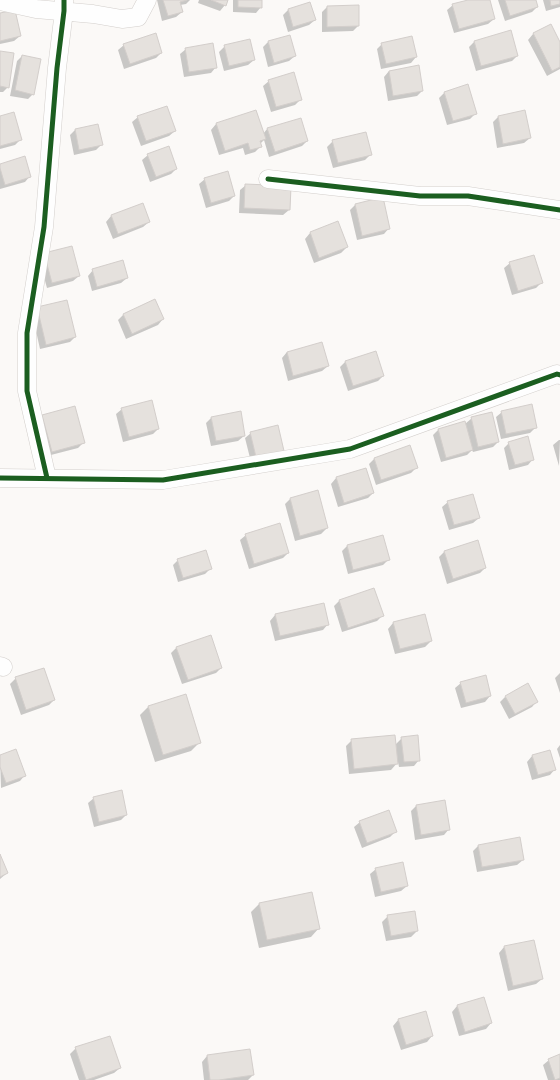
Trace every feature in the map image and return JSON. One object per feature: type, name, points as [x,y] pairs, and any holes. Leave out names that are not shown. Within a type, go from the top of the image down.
[{"type":"street","points":[[0,1],[36,9],[64,6],[93,14],[122,19],[138,17],[147,0]]},
{"type":"street","points":[[47,478],[27,391],[27,333],[44,227],[57,68],[64,6]]},
{"type":"street","points":[[268,180],[420,196],[468,196],[560,210]]},
{"type":"street","points":[[0,478],[163,480],[350,450],[558,374],[560,375]]},
{"type":"building","points":[[163,0],[187,0],[180,2],[183,12],[168,16]]},
{"type":"building","points":[[211,0],[228,0],[226,6]]},
{"type":"building","points":[[238,0],[262,0],[262,8],[238,7]]},
{"type":"building","points":[[468,0],[490,0],[495,19],[459,29],[452,4]]},
{"type":"building","points":[[505,0],[536,0],[538,7],[510,16]]},
{"type":"building","points":[[550,0],[560,0],[560,4],[551,6]]},
{"type":"building","points":[[310,2],[316,20],[293,27],[288,9]]},
{"type":"building","points":[[359,5],[359,26],[327,27],[327,6]]},
{"type":"building","points":[[15,10],[21,36],[0,41],[0,13]]},
{"type":"building","points":[[551,24],[560,42],[560,67],[552,71],[533,33]]},
{"type":"building","points":[[511,30],[518,56],[481,66],[474,41]]},
{"type":"building","points":[[156,33],[162,53],[130,64],[123,44]]},
{"type":"building","points":[[290,35],[296,56],[274,63],[268,41]]},
{"type":"building","points":[[412,36],[417,57],[386,64],[381,43]]},
{"type":"building","points":[[250,39],[255,60],[229,66],[224,45]]},
{"type":"building","points":[[213,43],[217,68],[189,72],[185,48]]},
{"type":"building","points":[[0,51],[14,53],[9,88],[0,86]]},
{"type":"building","points":[[22,55],[41,59],[34,95],[15,90]]},
{"type":"building","points":[[419,65],[423,91],[393,96],[389,71]]},
{"type":"building","points":[[294,72],[302,100],[276,107],[268,80]]},
{"type":"building","points":[[468,84],[477,114],[453,121],[444,92]]},
{"type":"building","points":[[167,106],[176,131],[146,141],[137,116]]},
{"type":"building","points":[[256,110],[266,139],[260,141],[262,147],[250,150],[248,143],[225,151],[216,123]]},
{"type":"building","points":[[525,110],[531,138],[503,144],[498,116]]},
{"type":"building","points":[[14,112],[22,140],[0,146],[0,116]]},
{"type":"building","points":[[301,118],[308,141],[275,152],[267,128]]},
{"type":"building","points":[[98,124],[103,145],[79,150],[75,129]]},
{"type":"building","points":[[366,132],[372,155],[338,163],[332,140]]},
{"type":"building","points":[[169,146],[177,169],[156,177],[147,154]]},
{"type":"building","points":[[25,156],[31,177],[5,185],[0,164]]},
{"type":"building","points":[[228,171],[235,196],[211,203],[204,178]]},
{"type":"building","points":[[245,184],[291,186],[290,210],[244,208]]},
{"type":"building","points":[[383,197],[390,229],[362,236],[355,204]]},
{"type":"building","points":[[143,203],[150,222],[118,234],[111,215]]},
{"type":"building","points":[[338,221],[348,247],[319,258],[310,232]]},
{"type":"building","points":[[72,246],[80,276],[52,283],[44,253]]},
{"type":"building","points":[[534,255],[543,283],[518,291],[509,262]]},
{"type":"building","points":[[123,260],[128,278],[97,287],[92,269]]},
{"type":"building","points":[[155,299],[164,319],[132,334],[123,314]]},
{"type":"building","points":[[67,300],[76,337],[46,345],[37,307]]},
{"type":"building","points":[[322,342],[329,366],[293,376],[287,352]]},
{"type":"building","points":[[376,351],[384,376],[353,386],[345,361]]},
{"type":"building","points":[[152,400],[159,429],[129,437],[121,408]]},
{"type":"building","points":[[532,404],[537,428],[506,434],[501,411]]},
{"type":"building","points":[[75,406],[85,443],[52,452],[42,415]]},
{"type":"building","points":[[241,411],[245,436],[216,441],[211,417]]},
{"type":"building","points":[[492,412],[499,442],[478,447],[471,417]]},
{"type":"building","points":[[465,421],[473,450],[446,458],[438,429]]},
{"type":"building","points":[[278,425],[284,451],[256,457],[250,432]]},
{"type":"building","points":[[528,436],[534,460],[515,465],[508,442]]},
{"type":"building","points":[[410,445],[418,468],[381,480],[374,458]]},
{"type":"building","points":[[366,468],[374,493],[344,503],[336,477]]},
{"type":"building","points":[[318,490],[328,528],[300,536],[290,498]]},
{"type":"building","points":[[473,494],[480,518],[454,525],[447,501]]},
{"type":"building","points":[[280,523],[289,553],[254,564],[245,534]]},
{"type":"building","points":[[383,535],[390,560],[353,570],[347,545]]},
{"type":"building","points":[[478,540],[486,568],[453,579],[444,551]]},
{"type":"building","points":[[206,550],[212,569],[183,578],[177,559]]},
{"type":"building","points":[[374,588],[384,616],[348,628],[339,600]]},
{"type":"building","points":[[324,603],[329,625],[280,636],[275,614]]},
{"type":"building","points":[[425,614],[432,641],[400,649],[393,622]]},
{"type":"building","points":[[211,635],[222,668],[188,680],[176,647]]},
{"type":"building","points":[[44,668],[55,700],[26,710],[15,677]]},
{"type":"building","points":[[486,675],[491,696],[466,703],[460,682]]},
{"type":"building","points":[[528,683],[538,702],[515,714],[505,696]]},
{"type":"building","points":[[186,694],[201,743],[163,755],[148,706]]},
{"type":"building","points":[[395,735],[398,764],[354,769],[351,739]]},
{"type":"building","points":[[418,735],[420,761],[404,762],[401,737]]},
{"type":"building","points":[[16,749],[26,776],[6,783],[0,767],[0,755]]},
{"type":"building","points":[[550,750],[556,770],[538,775],[532,755]]},
{"type":"building","points":[[122,790],[127,815],[99,822],[93,797]]},
{"type":"building","points":[[445,800],[450,830],[421,835],[416,805]]},
{"type":"building","points":[[389,810],[397,832],[367,843],[359,821]]},
{"type":"building","points":[[520,837],[524,860],[482,867],[478,845]]},
{"type":"building","points":[[0,854],[8,873],[0,877]]},
{"type":"building","points":[[403,862],[408,886],[381,892],[375,868]]},
{"type":"building","points":[[312,892],[320,929],[267,940],[259,903]]},
{"type":"building","points":[[415,911],[418,931],[391,936],[387,915]]},
{"type":"building","points":[[534,940],[543,979],[513,986],[504,946]]},
{"type":"building","points":[[484,997],[492,1023],[465,1032],[457,1005]]},
{"type":"building","points":[[426,1011],[433,1036],[406,1045],[398,1019]]},
{"type":"building","points":[[110,1036],[121,1068],[86,1080],[75,1047]]},
{"type":"building","points":[[250,1049],[254,1075],[210,1080],[207,1055]]},
{"type":"building","points":[[560,1054],[560,1078],[555,1080],[548,1059]]},
{"type":"cycle path","points":[[47,478],[27,391],[27,333],[44,227],[64,0]]},
{"type":"cycle path","points":[[268,179],[420,196],[468,196],[560,210]]},
{"type":"cycle path","points":[[0,478],[163,480],[350,449],[557,374],[560,375]]}]
